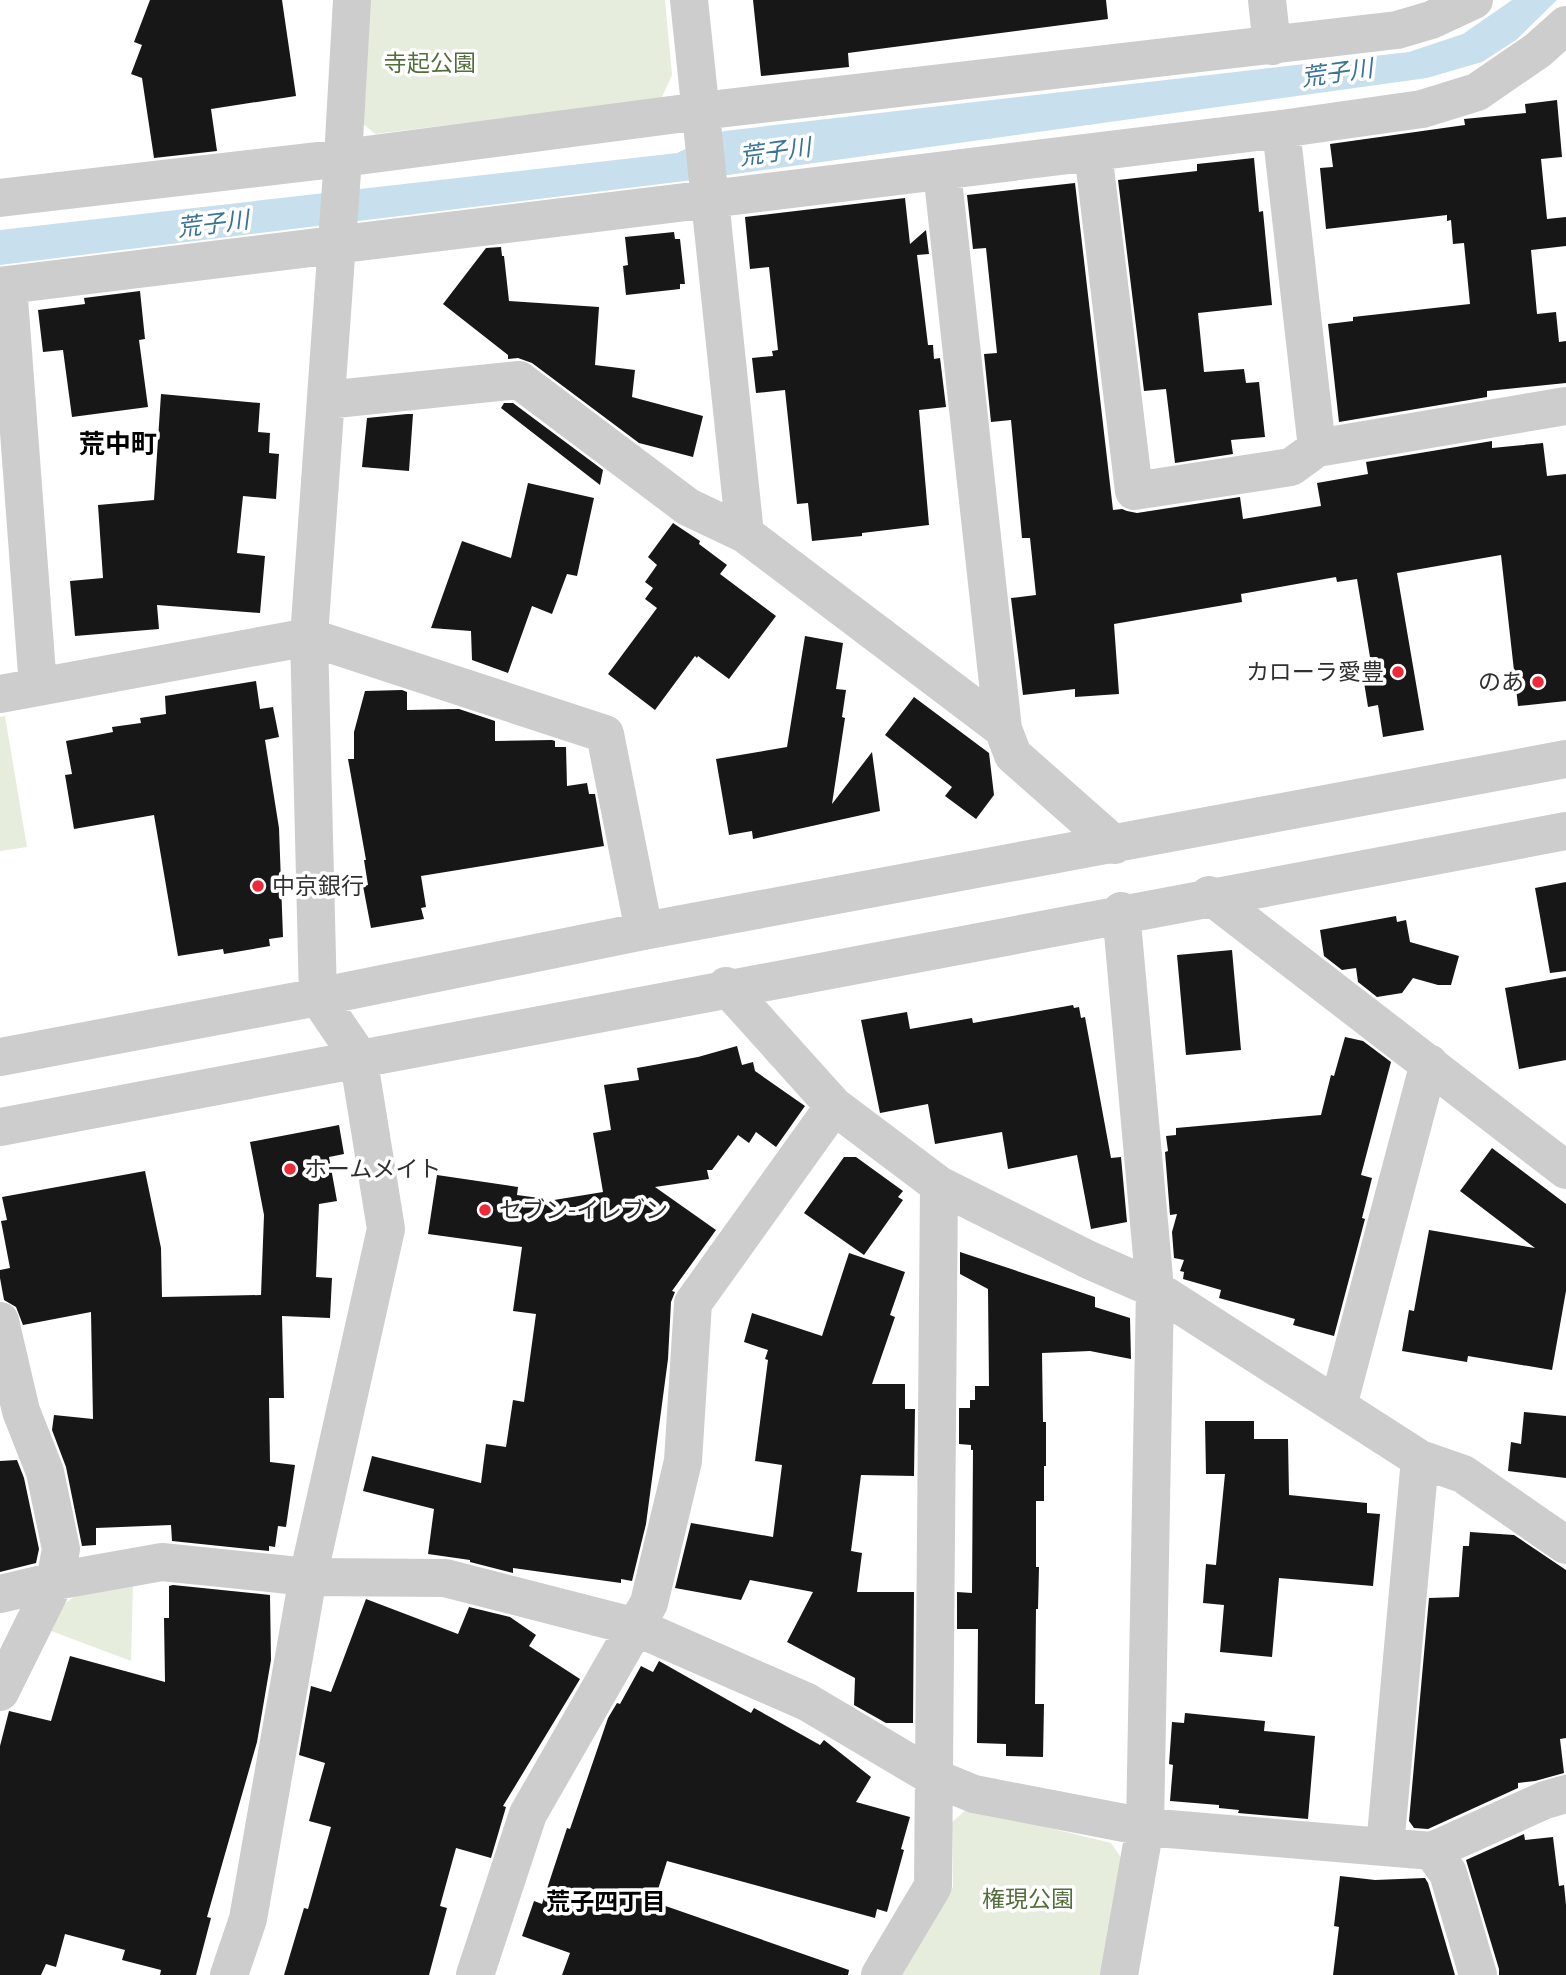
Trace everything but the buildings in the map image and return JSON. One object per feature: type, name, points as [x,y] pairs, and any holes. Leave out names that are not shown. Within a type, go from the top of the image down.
[{"type":"street","points":[[229,1975],[248,1919],[308,1577],[386,1229],[358,1056],[318,997],[309,636],[352,0]]},
{"type":"street","points":[[690,0],[745,534]]},
{"type":"street","points":[[1267,0],[1272,46]]},
{"type":"street","points":[[0,184],[0,198],[342,169],[1397,30],[1431,20],[1474,0]]},
{"type":"street","points":[[38,687],[4,286],[338,238],[710,192],[942,170],[1422,109],[1477,92],[1538,50],[1566,25]]},
{"type":"street","points":[[1281,129],[1317,448]]},
{"type":"street","points":[[1093,152],[1134,491],[1290,467],[1317,448],[1566,406]]},
{"type":"street","points":[[942,170],[1003,729],[1013,755],[1115,845]]},
{"type":"street","points":[[326,400],[519,380],[688,507],[745,534],[1003,729]]},
{"type":"street","points":[[0,694],[309,636],[605,734],[644,931]]},
{"type":"street","points":[[0,1057],[318,997],[644,931],[1566,760]]},
{"type":"street","points":[[0,1128],[358,1056],[1121,911],[1566,831]]},
{"type":"street","points":[[1209,895],[1566,1170]]},
{"type":"street","points":[[1119,1975],[1145,1827],[1155,1289],[1121,911]]},
{"type":"street","points":[[726,986],[834,1106],[939,1185],[1089,1260],[1155,1289],[1420,1458],[1463,1474],[1566,1545]]},
{"type":"street","points":[[1338,1406],[1429,1063]]},
{"type":"street","points":[[475,1975],[528,1814],[649,1603],[683,1461],[693,1303],[834,1106]]},
{"type":"street","points":[[880,1975],[933,1886],[939,1185]]},
{"type":"street","points":[[0,1321],[21,1411],[46,1472],[61,1549],[55,1581],[0,1692]]},
{"type":"street","points":[[1385,1847],[1420,1458]]},
{"type":"street","points":[[0,1594],[162,1562],[308,1577],[445,1578],[636,1628],[807,1702],[935,1778],[974,1794],[1145,1827],[1432,1851],[1545,1800],[1566,1794]]},
{"type":"street","points":[[1432,1851],[1448,1873],[1478,1975]]},
{"type":"green space","name":"寺起公園","points":[[370,0],[665,0],[672,75],[661,99],[375,134],[361,122]]},
{"type":"green space","points":[[5,716],[27,847],[0,851],[0,717]]},
{"type":"green space","points":[[133,1583],[131,1661],[46,1629],[54,1611],[85,1589]]},
{"type":"green space","name":"権現公園","points":[[968,1808],[1111,1843],[1122,1859],[1103,1975],[900,1975],[953,1887],[952,1822]]},
{"type":"water","name":"荒子川","points":[[1512,0],[1557,0],[1516,40],[1482,62],[1427,78],[685,181],[0,265],[0,230],[677,153],[724,131],[1409,52],[1463,34]]},
{"type":"place","name":"カローラ愛豊","points":[[1398,672]]},
{"type":"place","name":"のあ","points":[[1538,682]]},
{"type":"place","name":"中京銀行","points":[[258,886]]},
{"type":"place","name":"ホームメイト","points":[[290,1169]]},
{"type":"place","name":"セブン-イレブン","points":[[485,1210]]},
{"type":"district","name":"荒中町","points":[[118,444]]},
{"type":"district","name":"荒子四丁目","points":[[606,1902]]}]
